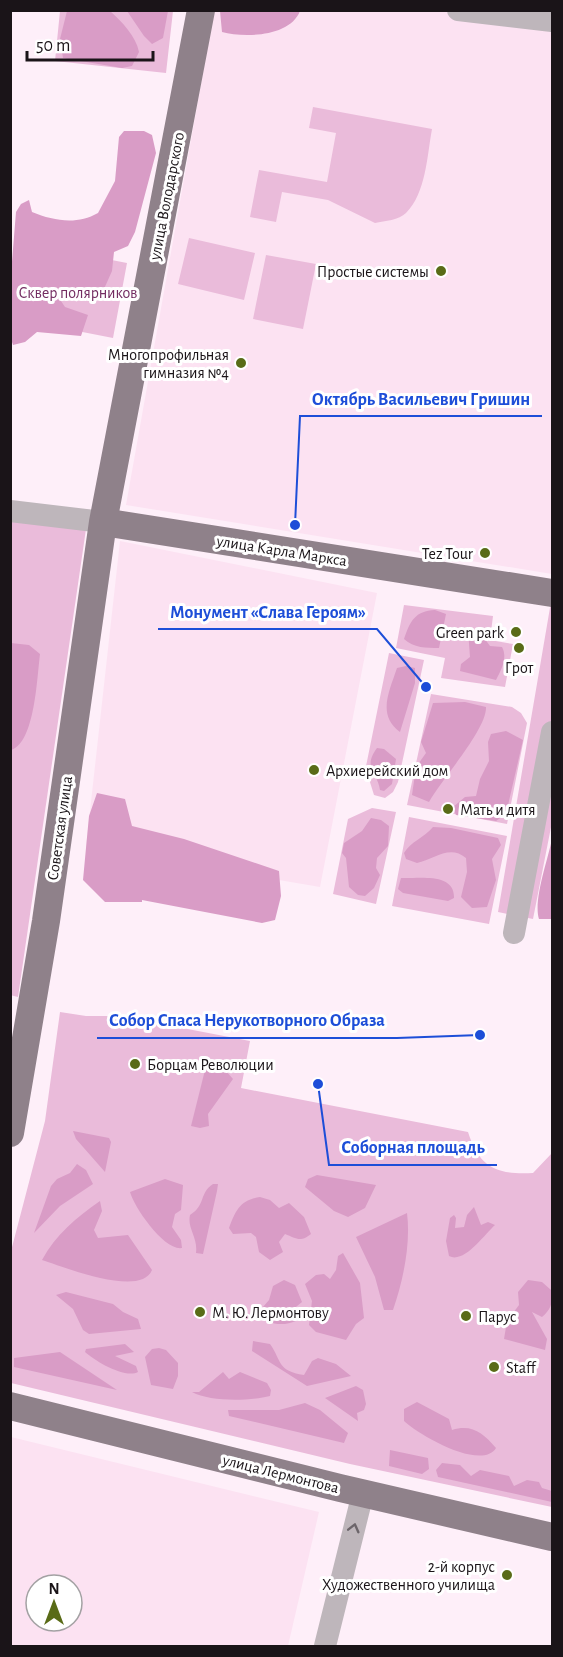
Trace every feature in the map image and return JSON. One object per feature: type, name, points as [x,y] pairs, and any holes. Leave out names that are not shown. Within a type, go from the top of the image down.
[{"type":"main road","name":"улица Володарского","points":[[103,522],[201,10]]},
{"type":"main road","name":"улица Карла Маркса","points":[[103,522],[552,593]]},
{"type":"main road","name":"Советская улица","points":[[10,1133],[46,921],[103,522]]},
{"type":"main road","name":"улица Лермонтова","points":[[10,1406],[552,1537]]},
{"type":"street","points":[[459,10],[551,18]]},
{"type":"street","name":"улица Карла Маркса","points":[[10,511],[103,522]]},
{"type":"street","points":[[514,933],[552,732]]},
{"type":"street","points":[[325,1647],[363,1493]]},
{"type":"shaded area","points":[[214,11],[552,11],[552,574],[126,505]]},
{"type":"shaded area","points":[[120,541],[377,593],[320,887],[86,847]]},
{"type":"shaded area","points":[[11,1437],[319,1512],[288,1646],[11,1646]]},
{"type":"green space","points":[[300,10],[295,20],[287,26],[266,34],[254,35],[222,32],[220,11]]},
{"type":"green space","points":[[60,11],[173,11],[166,73],[55,61]]},
{"type":"green space","points":[[67,11],[110,11],[135,40],[139,52],[132,66],[122,68],[63,58],[60,39]]},
{"type":"green space","points":[[127,11],[168,11],[163,38],[152,44]]},
{"type":"green space","points":[[313,107],[432,129],[422,185],[413,205],[406,213],[396,219],[375,223],[328,200],[282,192],[276,222],[250,217],[259,170],[327,182],[336,133],[309,128]]},
{"type":"green space","points":[[124,131],[144,131],[152,135],[156,153],[135,232],[128,246],[114,252],[112,271],[104,289],[85,295],[71,289],[57,295],[65,307],[88,315],[81,336],[37,332],[25,342],[13,345],[10,336],[11,274],[16,212],[21,204],[29,200],[32,212],[49,218],[74,220],[98,213],[115,181],[119,137]]},
{"type":"green space","points":[[189,238],[255,253],[244,300],[178,284]]},
{"type":"green space","name":"Сквер полярников","points":[[24,243],[127,263],[113,338],[11,318]]},
{"type":"green space","points":[[266,255],[316,264],[303,329],[253,319]]},
{"type":"green space","points":[[10,516],[86,529],[18,997],[10,995]]},
{"type":"green space","points":[[552,596],[552,822],[533,919],[498,912]]},
{"type":"green space","points":[[404,605],[493,616],[490,640],[513,644],[505,687],[441,678],[445,658],[396,648]]},
{"type":"green space","points":[[435,610],[446,614],[439,648],[416,646],[404,639],[414,618],[423,612]]},
{"type":"green space","points":[[468,630],[479,631],[490,646],[502,647],[504,651],[502,668],[496,680],[460,671],[461,664],[470,657]]},
{"type":"green space","points":[[11,643],[29,645],[40,654],[30,723],[19,745],[11,750]]},
{"type":"green space","points":[[389,653],[424,660],[398,782],[393,792],[385,798],[374,795],[369,779],[364,776]]},
{"type":"green space","points":[[406,666],[415,668],[415,683],[400,732],[389,718],[387,703],[397,668]]},
{"type":"green space","points":[[431,694],[512,707],[521,713],[527,723],[507,824],[407,805]]},
{"type":"green space","points":[[465,702],[486,707],[472,741],[429,802],[412,795],[416,767],[426,753],[421,742],[433,703]]},
{"type":"green space","points":[[506,731],[523,740],[506,814],[496,821],[456,815],[453,807],[465,797],[476,796],[480,779],[489,761],[488,742],[491,734]]},
{"type":"green space","points":[[377,748],[384,749],[396,759],[392,784],[384,791],[380,790],[371,766]]},
{"type":"green space","points":[[97,793],[125,799],[132,826],[184,839],[279,871],[281,896],[275,920],[262,923],[142,900],[142,902],[105,902],[83,880],[89,816]]},
{"type":"green space","points":[[372,808],[396,812],[376,904],[333,894],[348,819]]},
{"type":"green space","points":[[409,817],[507,836],[489,924],[392,906]]},
{"type":"green space","points":[[371,818],[381,820],[389,826],[388,846],[377,858],[376,868],[380,875],[374,888],[365,896],[358,895],[349,887],[346,858],[342,853],[344,843],[362,831]]},
{"type":"green space","points":[[433,827],[451,828],[498,838],[501,845],[492,859],[496,880],[487,907],[472,908],[461,897],[467,872],[466,858],[460,854],[448,852],[417,863],[406,859],[404,853],[407,849]]},
{"type":"green space","points":[[552,839],[552,919],[539,919],[539,891]]},
{"type":"green space","points":[[401,878],[426,878],[442,881],[449,884],[454,898],[448,901],[403,893],[398,889]]},
{"type":"green space","points":[[60,1012],[86,1016],[120,1016],[250,1041],[241,1088],[468,1132],[472,1144],[484,1161],[499,1170],[533,1173],[552,1153],[552,1507],[350,1464],[11,1383],[11,1251],[45,1121]]},
{"type":"green space","points":[[206,1066],[226,1071],[233,1079],[208,1114],[209,1126],[200,1128],[191,1126]]},
{"type":"green space","points":[[73,1131],[109,1138],[111,1142],[105,1172],[76,1139]]},
{"type":"green space","points":[[77,1164],[86,1170],[93,1184],[60,1206],[34,1233],[51,1186],[57,1179],[70,1173]]},
{"type":"green space","points":[[317,1175],[376,1185],[365,1208],[348,1217],[334,1211],[305,1187],[308,1179]]},
{"type":"green space","points":[[165,1179],[183,1185],[181,1210],[175,1214],[172,1227],[181,1240],[182,1248],[167,1243],[159,1236],[137,1208],[130,1192]]},
{"type":"green space","points":[[213,1184],[218,1184],[203,1254],[196,1253],[190,1215]]},
{"type":"green space","points":[[260,1197],[270,1200],[279,1208],[289,1203],[304,1217],[311,1234],[301,1239],[285,1234],[279,1242],[283,1252],[270,1260],[259,1252],[256,1237],[251,1233],[233,1234],[229,1228],[243,1203]]},
{"type":"green space","points":[[100,1201],[102,1211],[94,1230],[98,1238],[128,1235],[152,1270],[145,1278],[118,1281],[84,1274],[42,1260],[67,1227]]},
{"type":"green space","points":[[474,1207],[481,1225],[488,1222],[495,1225],[467,1252],[461,1256],[449,1256],[446,1241],[450,1218],[454,1215],[456,1218],[455,1228],[464,1227],[467,1215]]},
{"type":"green space","points":[[407,1213],[408,1237],[403,1275],[393,1310],[384,1310],[375,1277],[356,1237]]},
{"type":"green space","points":[[343,1253],[360,1283],[364,1318],[356,1324],[346,1340],[316,1332],[309,1325],[312,1301],[305,1284],[316,1275],[324,1274],[330,1279],[336,1270],[338,1256]]},
{"type":"green space","points":[[284,1280],[295,1285],[302,1302],[291,1311],[296,1321],[285,1324],[270,1322],[257,1314],[269,1300],[273,1286]]},
{"type":"green space","points":[[528,1280],[542,1282],[551,1290],[552,1286],[552,1299],[548,1310],[542,1317],[532,1312],[547,1339],[545,1350],[504,1339],[507,1321],[519,1305],[518,1292]]},
{"type":"green space","points":[[66,1292],[113,1304],[138,1319],[141,1329],[89,1334],[83,1330],[73,1309],[56,1295]]},
{"type":"green space","points":[[253,1341],[270,1344],[281,1364],[289,1371],[304,1375],[312,1361],[318,1358],[336,1364],[351,1376],[307,1386],[252,1351]]},
{"type":"green space","points":[[125,1344],[134,1352],[115,1356],[136,1366],[138,1372],[132,1374],[118,1371],[85,1352],[86,1349]]},
{"type":"green space","points":[[152,1349],[166,1350],[178,1363],[178,1376],[173,1389],[151,1385],[145,1357]]},
{"type":"green space","points":[[60,1352],[117,1390],[14,1367],[14,1358]]},
{"type":"green space","points":[[223,1372],[229,1379],[240,1372],[267,1383],[271,1390],[270,1396],[230,1400],[209,1398],[192,1392],[199,1392]]},
{"type":"green space","points":[[356,1386],[363,1390],[366,1404],[364,1410],[357,1413],[358,1421],[325,1398]]},
{"type":"green space","points":[[417,1402],[449,1419],[452,1430],[465,1428],[477,1431],[496,1448],[489,1454],[478,1456],[465,1454],[423,1435],[404,1421],[404,1409]]},
{"type":"green space","points":[[305,1403],[320,1410],[348,1433],[344,1443],[229,1416],[228,1410],[279,1410]]},
{"type":"green space","points":[[390,1450],[428,1458],[429,1469],[422,1474],[389,1466]]},
{"type":"green space","points":[[442,1463],[460,1465],[471,1476],[480,1470],[509,1476],[514,1486],[527,1480],[539,1482],[542,1488],[552,1491],[552,1502],[438,1477],[436,1470]]},
{"type":"place","name":"Простые системы","points":[[441,271]]},
{"type":"place","name":"Многопрофильная гимназия №4","points":[[241,363]]},
{"type":"place","name":"Октябрь Васильевич Гришин","points":[[295,525]]},
{"type":"place","name":"Tez Tour","points":[[485,553]]},
{"type":"place","name":"Green park","points":[[516,632]]},
{"type":"place","name":"Грот","points":[[519,648]]},
{"type":"place","name":"Монумент «Слава Героям»","points":[[426,687]]},
{"type":"place","name":"Архиерейский дом","points":[[314,770]]},
{"type":"place","name":"Мать и дитя","points":[[448,809]]},
{"type":"place","name":"Собор Спаса Нерукотворного Образа","points":[[480,1035]]},
{"type":"place","name":"Борцам Революции","points":[[135,1064]]},
{"type":"place","name":"Соборная площадь","points":[[318,1084]]},
{"type":"place","name":"М. Ю. Лермонтову","points":[[200,1312]]},
{"type":"place","name":"Парус","points":[[466,1316]]},
{"type":"place","name":"Staff","points":[[494,1367]]},
{"type":"place","name":"2-й корпус Художественного училища","points":[[507,1575]]}]
